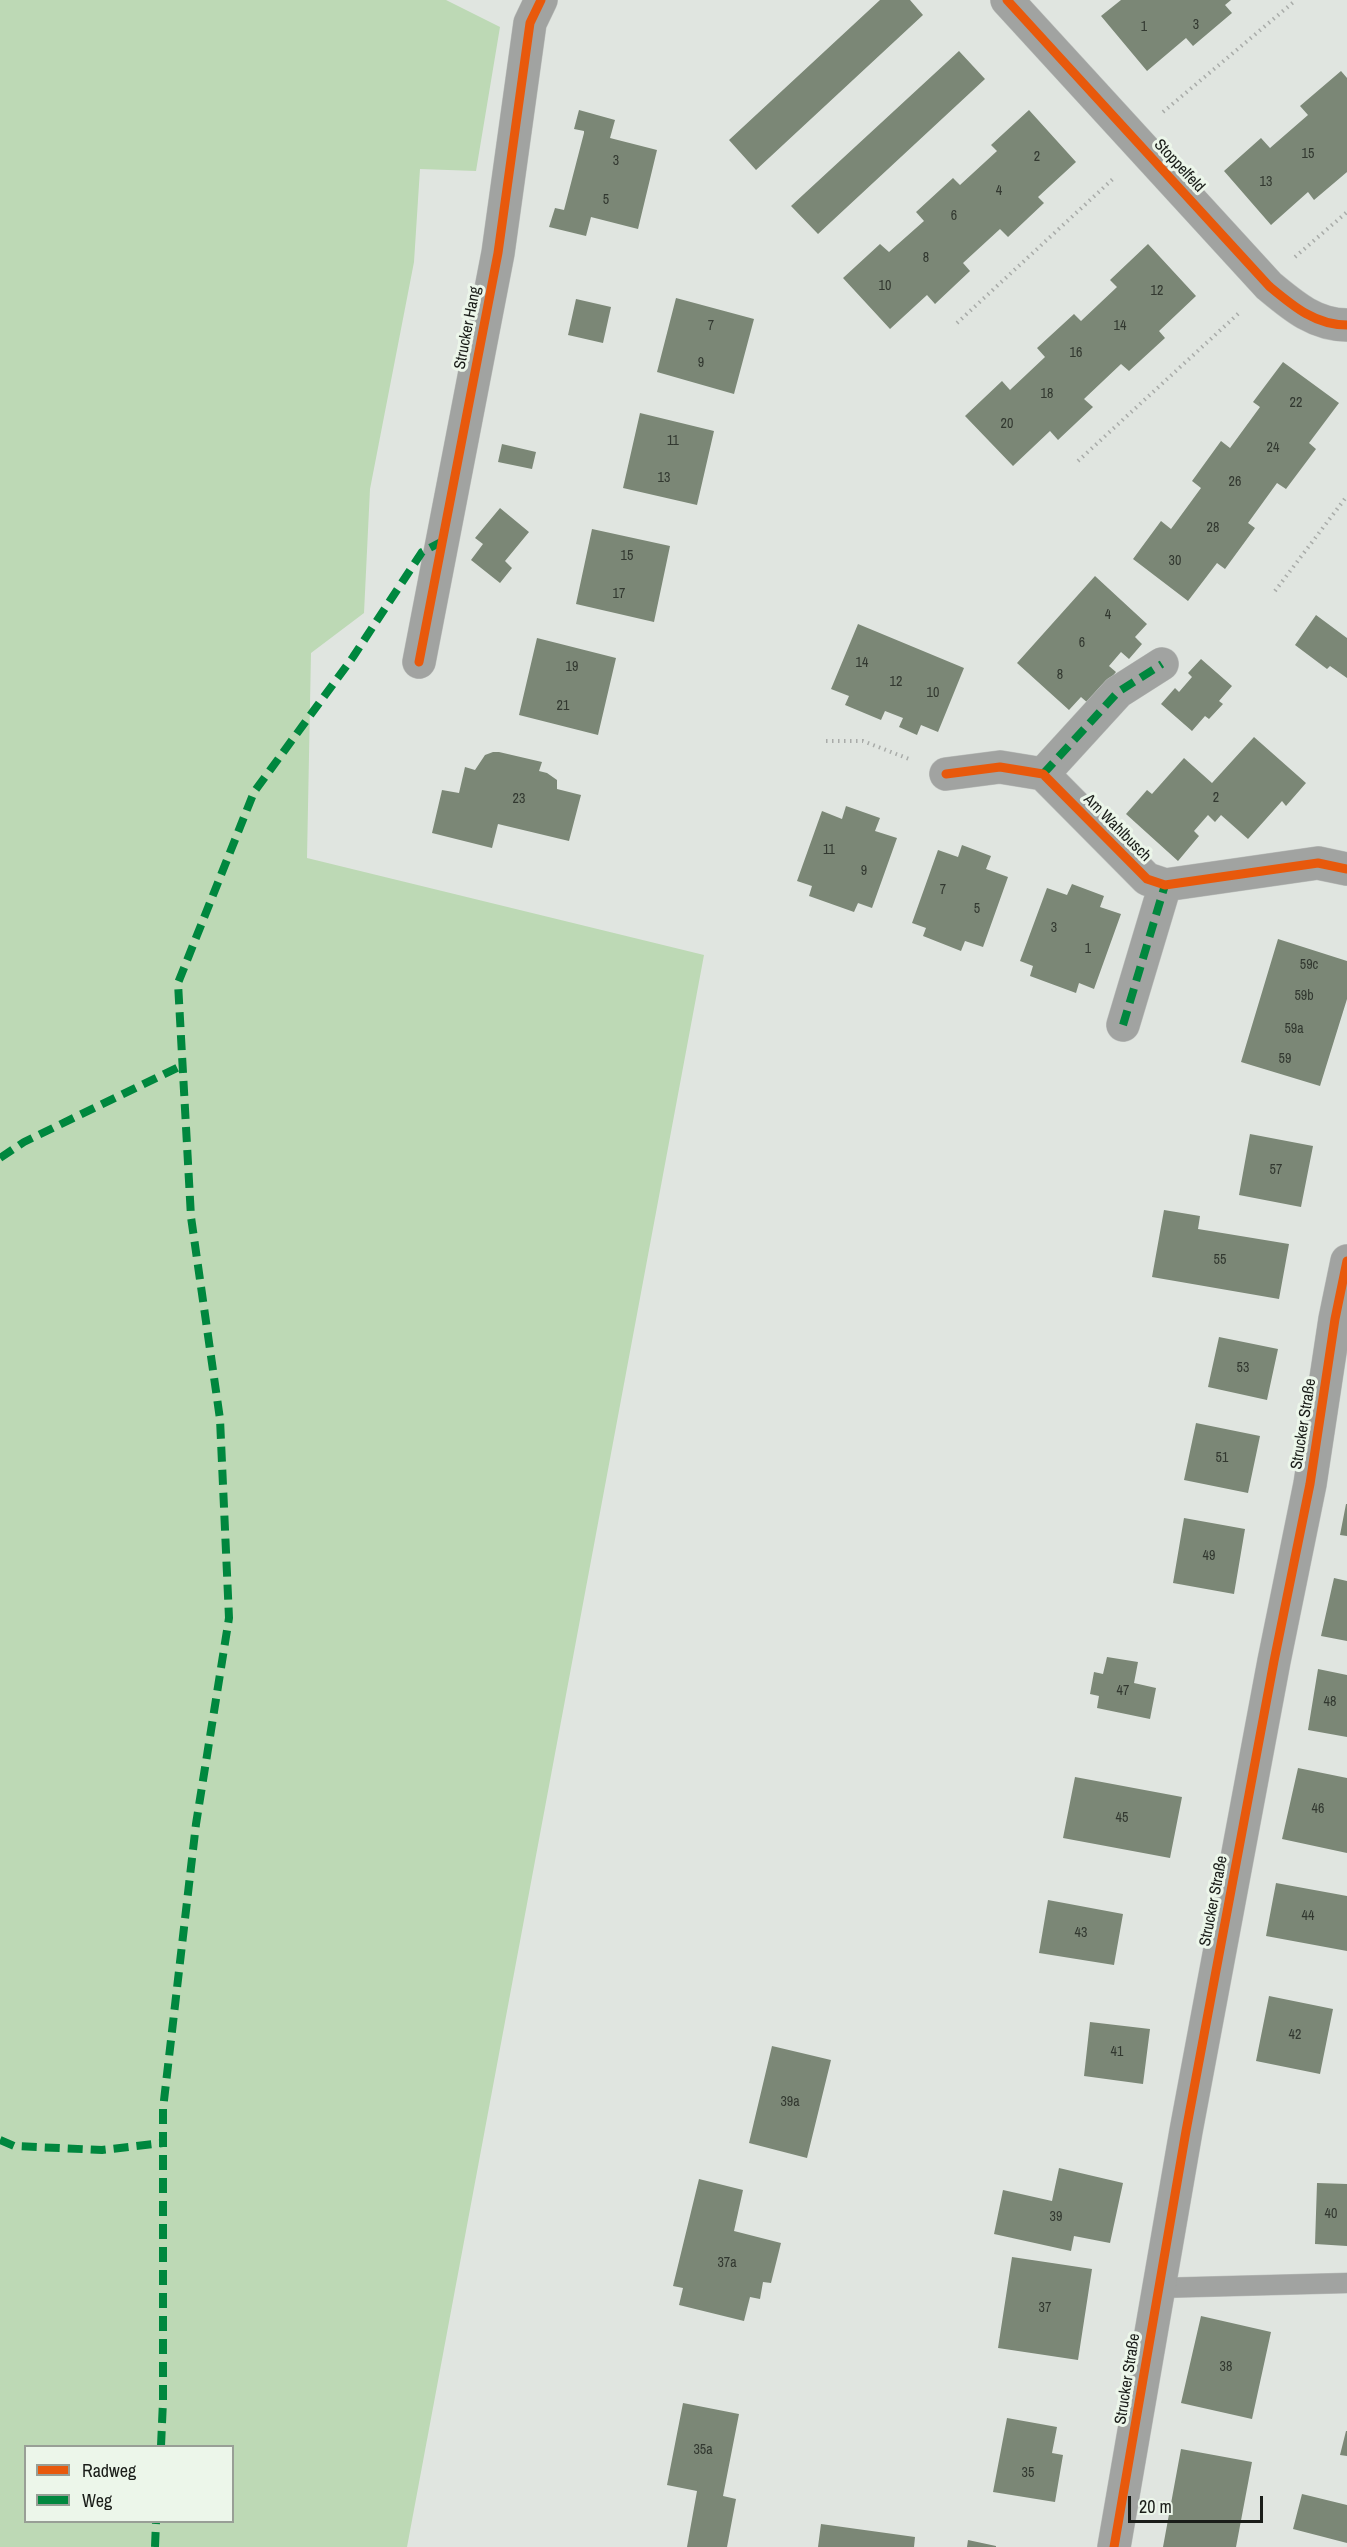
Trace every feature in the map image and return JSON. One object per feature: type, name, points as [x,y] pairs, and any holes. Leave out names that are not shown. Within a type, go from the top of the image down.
[{"type":"street","name":"Strucker Hang","points":[[419,662],[498,253],[530,22],[541,0]]},
{"type":"street","name":"Stoppelfeld","points":[[1007,0],[1269,286],[1301,313],[1332,325],[1347,325]]},
{"type":"street","points":[[946,774],[1000,767],[1043,774],[1119,692],[1162,664]]},
{"type":"street","name":"Am Wahlbusch","points":[[1043,774],[1147,879],[1165,885]]},
{"type":"street","points":[[1124,1025],[1165,885],[1318,863],[1347,869]]},
{"type":"street","name":"Strucker Straße","points":[[1114,2547],[1158,2288],[1270,1684],[1310,1484],[1335,1319],[1347,1261]]},
{"type":"lane","points":[[1158,2288],[1347,2283]]},
{"type":"path","points":[[957,323],[1139,144],[1296,0]]},
{"type":"path","points":[[1078,461],[1269,286],[1290,262],[1347,212]]},
{"type":"path","points":[[1275,591],[1347,496]]},
{"type":"path","points":[[825,741],[863,741],[946,774]]},
{"type":"green space","points":[[0,0],[446,0],[500,27],[476,171],[420,169],[414,262],[370,489],[364,613],[311,653],[307,858],[704,955],[407,2547],[0,2547]]},
{"type":"building","points":[[880,0],[910,0],[923,15],[756,170],[729,140]]},
{"type":"building","points":[[1121,0],[1231,0],[1225,5],[1232,13],[1193,46],[1186,38],[1147,71],[1101,16]]},
{"type":"building","points":[[959,51],[985,79],[818,234],[791,206]]},
{"type":"building","points":[[1341,71],[1347,78],[1347,172],[1314,200],[1308,192],[1271,225],[1224,171],[1261,138],[1270,148],[1308,115],[1300,106]]},
{"type":"building","points":[[579,110],[615,120],[610,138],[657,150],[638,229],[591,217],[586,236],[549,227],[555,208],[564,210],[584,133],[584,131],[574,129]]},
{"type":"building","points":[[1029,110],[1076,162],[1038,197],[1044,203],[1008,237],[1000,229],[963,263],[970,271],[935,304],[927,295],[890,329],[843,278],[880,244],[889,252],[924,221],[916,212],[953,178],[960,185],[997,151],[991,145]]},
{"type":"building","points":[[1148,244],[1196,296],[1159,331],[1165,338],[1129,371],[1121,364],[1084,399],[1093,407],[1058,440],[1050,431],[1013,466],[965,416],[1002,381],[1010,390],[1045,357],[1037,348],[1074,314],[1081,321],[1117,287],[1110,280]]},
{"type":"building","points":[[676,298],[754,319],[734,394],[657,372]]},
{"type":"building","points":[[576,299],[611,307],[603,343],[568,335]]},
{"type":"building","points":[[1283,362],[1339,403],[1309,443],[1316,449],[1286,489],[1277,483],[1248,523],[1255,528],[1225,569],[1217,563],[1188,601],[1133,559],[1161,521],[1171,529],[1201,488],[1192,481],[1221,441],[1230,448],[1260,407],[1253,402]]},
{"type":"building","points":[[640,413],[714,431],[697,505],[623,488]]},
{"type":"building","points":[[502,444],[536,452],[532,469],[498,462]]},
{"type":"building","points":[[500,508],[529,532],[505,561],[512,568],[500,583],[471,560],[483,544],[475,538]]},
{"type":"building","points":[[592,529],[670,546],[654,622],[576,604]]},
{"type":"building","points":[[1095,576],[1147,624],[1135,637],[1142,644],[1129,659],[1121,652],[1109,666],[1116,672],[1089,704],[1081,697],[1069,710],[1017,663]]},
{"type":"building","points":[[1316,615],[1347,638],[1347,678],[1330,666],[1327,669],[1295,645]]},
{"type":"building","points":[[858,624],[964,668],[938,732],[921,725],[917,735],[899,727],[903,718],[885,711],[881,720],[845,705],[849,696],[831,689]]},
{"type":"building","points":[[537,638],[616,658],[598,735],[519,715]]},
{"type":"building","points":[[1201,659],[1232,686],[1219,701],[1223,704],[1209,719],[1205,716],[1192,731],[1161,704],[1175,688],[1179,692],[1192,677],[1188,673]]},
{"type":"building","points":[[1254,737],[1306,783],[1286,806],[1282,801],[1248,839],[1221,815],[1215,822],[1208,815],[1194,831],[1199,836],[1178,861],[1126,814],[1147,790],[1152,794],[1184,758],[1212,783]]},
{"type":"building","points":[[493,752],[542,762],[539,771],[557,780],[557,789],[581,795],[569,841],[498,824],[492,848],[432,833],[442,790],[459,793],[465,767],[475,770],[485,755]]},
{"type":"building","points":[[846,806],[880,818],[875,831],[897,838],[872,908],[858,903],[854,912],[809,896],[812,886],[797,881],[822,811],[842,819]]},
{"type":"building","points":[[962,845],[991,856],[986,869],[1008,877],[983,947],[965,941],[961,951],[923,936],[926,928],[912,923],[938,850],[958,857]]},
{"type":"building","points":[[1072,884],[1104,896],[1100,907],[1121,914],[1094,989],[1079,983],[1076,993],[1030,976],[1033,966],[1020,961],[1047,888],[1067,895]]},
{"type":"building","points":[[1278,939],[1347,961],[1347,999],[1320,1086],[1241,1062]]},
{"type":"building","points":[[1250,1134],[1313,1146],[1301,1207],[1239,1195]]},
{"type":"building","points":[[1164,1210],[1200,1216],[1198,1229],[1289,1244],[1279,1299],[1152,1277]]},
{"type":"building","points":[[1219,1337],[1278,1349],[1267,1400],[1208,1387]]},
{"type":"building","points":[[1196,1423],[1260,1436],[1248,1493],[1184,1480]]},
{"type":"building","points":[[1347,1504],[1347,1536],[1340,1535]]},
{"type":"building","points":[[1184,1518],[1245,1529],[1234,1594],[1173,1583]]},
{"type":"building","points":[[1334,1578],[1347,1581],[1347,1641],[1321,1636]]},
{"type":"building","points":[[1107,1657],[1138,1662],[1134,1683],[1156,1688],[1150,1719],[1097,1708],[1099,1696],[1090,1694],[1094,1672],[1103,1674]]},
{"type":"building","points":[[1318,1669],[1347,1675],[1347,1737],[1308,1730]]},
{"type":"building","points":[[1298,1768],[1347,1778],[1347,1853],[1282,1839]]},
{"type":"building","points":[[1075,1777],[1182,1797],[1170,1858],[1063,1838]]},
{"type":"building","points":[[1276,1883],[1347,1896],[1347,1951],[1266,1936]]},
{"type":"building","points":[[1048,1900],[1123,1914],[1114,1965],[1039,1953]]},
{"type":"building","points":[[1269,1996],[1333,2009],[1320,2074],[1256,2061]]},
{"type":"building","points":[[1090,2022],[1150,2029],[1143,2084],[1084,2076]]},
{"type":"building","points":[[772,2046],[831,2060],[807,2158],[749,2143]]},
{"type":"building","points":[[1059,2168],[1123,2183],[1110,2243],[1074,2236],[1071,2251],[994,2234],[1003,2190],[1052,2201]]},
{"type":"building","points":[[699,2179],[743,2190],[734,2231],[781,2243],[771,2283],[763,2282],[760,2299],[750,2297],[744,2321],[679,2305],[683,2288],[673,2286]]},
{"type":"building","points":[[1317,2183],[1347,2184],[1347,2246],[1315,2244]]},
{"type":"building","points":[[1012,2257],[1092,2269],[1078,2360],[998,2348]]},
{"type":"building","points":[[1201,2316],[1271,2332],[1252,2419],[1181,2403]]},
{"type":"building","points":[[683,2403],[739,2414],[723,2496],[736,2499],[727,2547],[687,2547],[697,2491],[667,2485]]},
{"type":"building","points":[[1007,2418],[1057,2427],[1052,2453],[1063,2455],[1055,2502],[993,2492]]},
{"type":"building","points":[[1347,2431],[1347,2456],[1340,2455]]},
{"type":"building","points":[[1181,2449],[1252,2462],[1236,2547],[1163,2547]]},
{"type":"building","points":[[1302,2494],[1347,2505],[1347,2543],[1293,2529]]},
{"type":"building","points":[[821,2524],[915,2537],[914,2547],[818,2547]]},
{"type":"building","points":[[968,2540],[996,2546],[996,2547],[967,2547]]},
{"type":"marked path","points":[[161,2445],[163,2109],[196,1824],[229,1618],[220,1419],[191,1217],[178,983],[254,792],[353,657],[422,552],[443,541]]},
{"type":"marked path","points":[[1043,774],[1118,692],[1162,664]]},
{"type":"marked path","points":[[1123,1025],[1165,885]]},
{"type":"marked path","points":[[0,1158],[24,1142],[183,1065]]},
{"type":"marked path","points":[[0,2140],[14,2146],[102,2150],[163,2143]]},
{"type":"marked path","points":[[155,2547],[156,2523]]},
{"type":"cycle path","points":[[419,662],[498,253],[530,23],[541,0]]},
{"type":"cycle path","points":[[1007,0],[1269,286],[1305,313],[1325,322],[1347,325]]},
{"type":"cycle path","points":[[946,774],[1000,767],[1043,774],[1147,879],[1165,885],[1318,863],[1347,869]]},
{"type":"cycle path","points":[[1114,2547],[1186,2131],[1274,1661],[1310,1484],[1335,1319],[1347,1261]]}]
